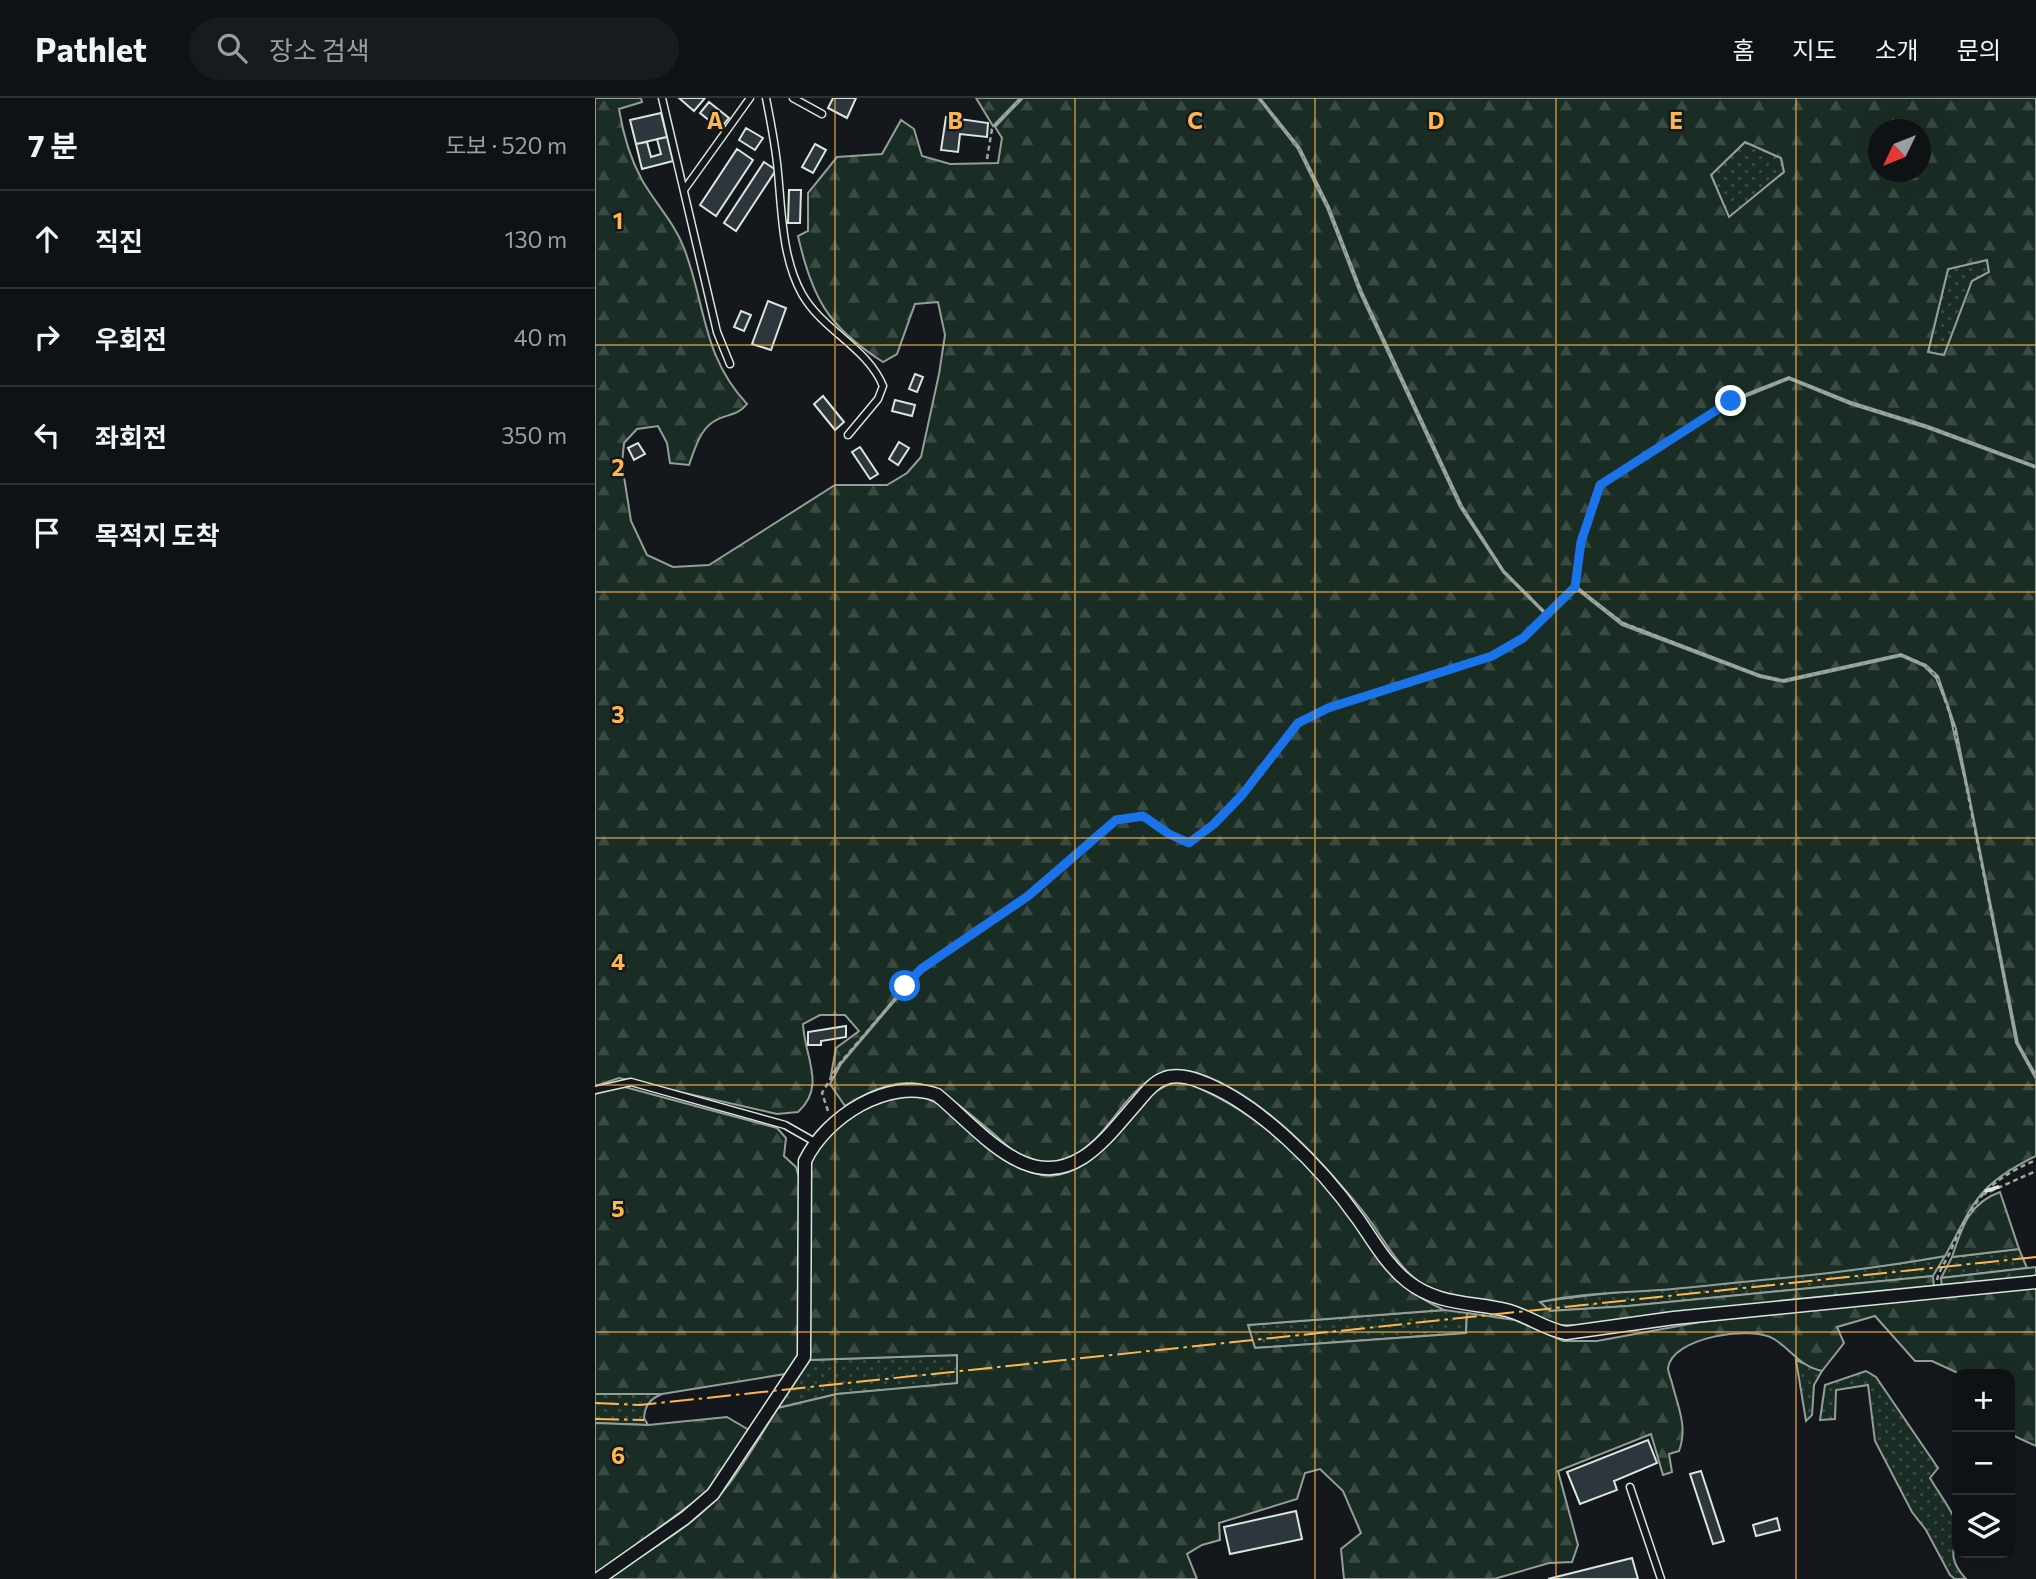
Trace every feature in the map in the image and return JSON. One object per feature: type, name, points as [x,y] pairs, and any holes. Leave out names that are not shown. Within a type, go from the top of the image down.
[{"type":"street","points":[[598,1579],[685,1518],[713,1494],[804,1357],[805,1161],[815,1142],[833,1124],[879,1097],[904,1090],[923,1090],[937,1095],[1008,1154],[1025,1163],[1056,1169],[1072,1165],[1086,1157],[1101,1144],[1150,1088],[1162,1079],[1177,1076],[1199,1081],[1232,1097],[1266,1123],[1320,1172],[1390,1266],[1408,1282],[1451,1304],[1509,1311],[1548,1329],[1566,1333],[1939,1290],[2036,1282]]},
{"type":"lane","points":[[662,98],[717,332],[730,364]]},
{"type":"lane","points":[[684,190],[750,98]]},
{"type":"lane","points":[[765,98],[778,172],[781,214],[794,276],[814,310],[877,370],[883,386],[877,399],[848,435]]},
{"type":"lane","points":[[793,98],[822,114]]},
{"type":"lane","points":[[595,1090],[631,1082],[785,1125],[815,1142]]},
{"type":"lane","points":[[1630,1487],[1661,1579]]},
{"type":"path","points":[[987,159],[992,129],[1021,98]]},
{"type":"path","points":[[1259,98],[1299,148],[1311,172],[1361,292],[1461,506],[1504,572],[1547,615]]},
{"type":"path","points":[[833,1124],[822,1093],[840,1063],[921,969],[1028,896],[1116,820],[1143,816],[1169,834],[1189,843],[1214,824],[1242,795],[1298,723],[1328,708],[1492,656],[1523,638],[1575,587],[1581,542],[1600,485],[1731,401],[1789,378],[1850,403],[1927,427],[2036,467]]},
{"type":"path","points":[[1575,587],[1623,623],[1760,676],[1783,681],[1901,655],[1925,665],[1937,677],[1949,707],[1971,802],[2014,1031],[2036,1077]]},
{"type":"path","points":[[1939,1290],[1937,1278],[1980,1196],[1993,1183],[2036,1160]]},
{"type":"path","points":[[1980,1196],[2036,1171]]},
{"type":"green space","points":[[595,98],[641,98],[642,102],[619,109],[625,137],[642,180],[670,221],[684,248],[713,349],[721,367],[747,404],[740,411],[718,419],[704,430],[689,465],[670,463],[667,443],[658,426],[637,429],[624,443],[622,464],[631,521],[647,555],[673,567],[709,565],[835,485],[887,485],[907,473],[921,457],[945,335],[938,302],[915,304],[897,354],[883,362],[848,336],[825,309],[803,258],[798,236],[808,231],[808,193],[837,157],[882,154],[901,120],[914,129],[922,156],[950,164],[998,163],[1002,138],[995,127],[1023,98],[1258,98],[1298,149],[1327,208],[1360,293],[1460,507],[1503,572],[1546,615],[1522,637],[1491,655],[1327,707],[1298,722],[1242,794],[1214,823],[1189,842],[1169,834],[1143,815],[1115,819],[1027,895],[920,968],[831,1075],[836,1048],[859,1031],[845,1015],[820,1015],[803,1024],[813,1081],[807,1102],[798,1112],[777,1114],[619,1078],[595,1086]]},
{"type":"green space","points":[[976,98],[1020,98],[993,126]]},
{"type":"green space","points":[[1260,98],[2036,98],[2036,466],[1928,426],[1851,402],[1789,377],[1731,400],[1600,485],[1580,542],[1574,586],[1547,614],[1504,571],[1462,506],[1362,292],[1329,207],[1300,148]],"holes":[[[1745,142],[1781,158],[1784,172],[1729,217],[1711,175]],[[1987,260],[1989,272],[1972,281],[1944,355],[1928,352],[1948,269]]]},
{"type":"green space","points":[[1745,142],[1781,158],[1784,172],[1729,218],[1711,175]]},
{"type":"green space","points":[[1987,260],[1989,272],[1972,282],[1944,356],[1928,352],[1948,269]]},
{"type":"green space","points":[[1789,379],[1850,404],[1927,428],[2036,468],[2036,1075],[2018,1043],[1956,729],[1938,676],[1926,665],[1901,654],[1783,680],[1760,675],[1623,623],[1576,586],[1582,542],[1601,486],[1732,402]]},
{"type":"green space","points":[[1575,588],[1622,625],[1760,677],[1784,682],[1901,656],[1924,666],[1936,678],[1948,707],[1970,802],[2016,1043],[2036,1079],[2036,1156],[2016,1166],[1989,1186],[1971,1208],[1945,1256],[1810,1275],[1540,1302],[1550,1311],[1628,1306],[1933,1276],[1934,1288],[1601,1324],[1547,1324],[1465,1303],[1422,1284],[1400,1263],[1346,1191],[1292,1133],[1251,1100],[1206,1076],[1177,1070],[1153,1078],[1133,1094],[1099,1136],[1080,1153],[1057,1162],[1029,1159],[1019,1155],[957,1104],[926,1086],[909,1083],[891,1085],[870,1092],[845,1106],[830,1084],[841,1064],[921,970],[1028,897],[1116,821],[1143,818],[1168,835],[1189,844],[1215,825],[1243,795],[1299,724],[1328,709],[1492,657],[1523,639]]},
{"type":"green space","points":[[1181,1081],[1231,1104],[1254,1119],[1296,1154],[1334,1195],[1399,1281],[1444,1310],[1248,1325],[1255,1348],[1466,1333],[1467,1313],[1515,1320],[1563,1341],[1597,1341],[1706,1321],[2036,1287],[2036,1446],[2015,1436],[2015,1369],[1952,1370],[1932,1361],[1915,1361],[1875,1316],[1837,1327],[1844,1343],[1822,1371],[1807,1365],[1780,1343],[1763,1335],[1732,1334],[1683,1348],[1673,1357],[1668,1368],[1683,1434],[1679,1451],[1669,1454],[1672,1472],[1663,1475],[1651,1434],[1558,1471],[1578,1545],[1572,1562],[1549,1563],[1494,1579],[1344,1579],[1341,1549],[1361,1533],[1343,1491],[1320,1469],[1305,1473],[1297,1499],[1219,1523],[1220,1540],[1202,1545],[1187,1554],[1197,1579],[606,1579],[687,1525],[716,1499],[742,1466],[778,1408],[837,1394],[957,1383],[957,1355],[808,1360],[811,1159],[825,1140],[852,1115],[872,1104],[903,1094],[929,1099],[967,1124],[1020,1167],[1039,1175],[1058,1175],[1078,1168],[1095,1157],[1134,1112],[1163,1087]]},
{"type":"green space","points":[[621,1086],[777,1128],[786,1138],[784,1156],[796,1167],[801,1184],[798,1356],[785,1374],[662,1394],[595,1394],[595,1094]]},
{"type":"green space","points":[[2000,1192],[2019,1249],[1952,1257],[1968,1217],[1981,1203]]},
{"type":"green space","points":[[2019,1249],[2027,1268],[1941,1278],[1952,1257]]},
{"type":"green space","points":[[1945,1256],[1933,1276],[1628,1306],[1549,1311],[1539,1302],[1844,1270]]},
{"type":"green space","points":[[2036,1267],[2036,1278],[1942,1287],[1941,1278]]},
{"type":"green space","points":[[1444,1310],[1467,1313],[1466,1333],[1255,1348],[1247,1325]]},
{"type":"green space","points":[[957,1355],[957,1384],[837,1394],[778,1408],[808,1360]]},
{"type":"green space","points":[[1796,1360],[1822,1371],[1814,1385],[1812,1415],[1806,1421]]},
{"type":"green space","points":[[1866,1371],[1876,1377],[1938,1468],[1930,1478],[1952,1514],[1952,1558],[1966,1579],[1955,1579],[1950,1575],[1926,1530],[1912,1512],[1875,1441],[1868,1385],[1836,1390],[1835,1419],[1820,1420],[1825,1385]]},
{"type":"green space","points":[[595,1394],[662,1394],[651,1400],[647,1406],[644,1418],[648,1425],[595,1423]]},
{"type":"green space","points":[[727,1417],[749,1430],[709,1491],[595,1575],[595,1423],[648,1425]]},
{"type":"building","points":[[679,98],[705,98],[694,111]]},
{"type":"building","points":[[833,98],[856,98],[847,118],[828,108]]},
{"type":"building","points":[[709,102],[729,118],[720,129],[700,113]]},
{"type":"building","points":[[661,113],[667,137],[636,144],[630,120]]},
{"type":"building","points":[[946,117],[988,123],[987,137],[960,134],[958,152],[941,150]]},
{"type":"building","points":[[746,128],[763,138],[755,150],[739,140]]},
{"type":"building","points":[[667,137],[673,161],[642,169],[636,144],[647,142],[651,157],[661,154],[657,139]]},
{"type":"building","points":[[815,144],[826,150],[813,173],[802,167]]},
{"type":"building","points":[[737,149],[753,160],[716,216],[700,205]]},
{"type":"building","points":[[764,162],[776,170],[736,231],[724,223]]},
{"type":"building","points":[[789,190],[801,190],[800,223],[788,223]]},
{"type":"building","points":[[768,301],[786,308],[771,350],[752,344]]},
{"type":"building","points":[[741,311],[751,315],[744,331],[734,327]]},
{"type":"building","points":[[915,374],[923,377],[917,392],[909,389]]},
{"type":"building","points":[[823,396],[844,422],[835,430],[814,404]]},
{"type":"building","points":[[895,400],[915,405],[912,416],[892,411]]},
{"type":"building","points":[[899,442],[909,448],[898,465],[889,459]]},
{"type":"building","points":[[638,443],[645,454],[634,460],[628,448]]},
{"type":"building","points":[[860,447],[878,474],[870,479],[852,452]]},
{"type":"building","points":[[846,1026],[846,1037],[821,1041],[821,1045],[808,1045],[808,1032]]},
{"type":"building","points":[[1648,1440],[1657,1463],[1614,1481],[1617,1490],[1580,1504],[1567,1472]]},
{"type":"building","points":[[1701,1471],[1724,1541],[1713,1544],[1690,1474]]},
{"type":"building","points":[[1296,1511],[1302,1539],[1230,1554],[1224,1527]]},
{"type":"building","points":[[1777,1518],[1780,1530],[1756,1536],[1753,1525]]},
{"type":"building","points":[[1632,1558],[1638,1579],[1548,1579]]},
{"type":"wall","points":[[1986,1191],[1998,1187]]},
{"type":"power","points":[[595,1403],[640,1405],[2036,1257]]},
{"type":"power","points":[[595,1419],[644,1420]]},
{"type":"route","points":[[905,986],[921,969],[1028,896],[1086,843],[1116,820],[1143,816],[1169,834],[1189,843],[1214,824],[1242,795],[1298,723],[1328,708],[1492,656],[1523,638],[1575,587],[1581,542],[1600,485],[1731,401]]}]
